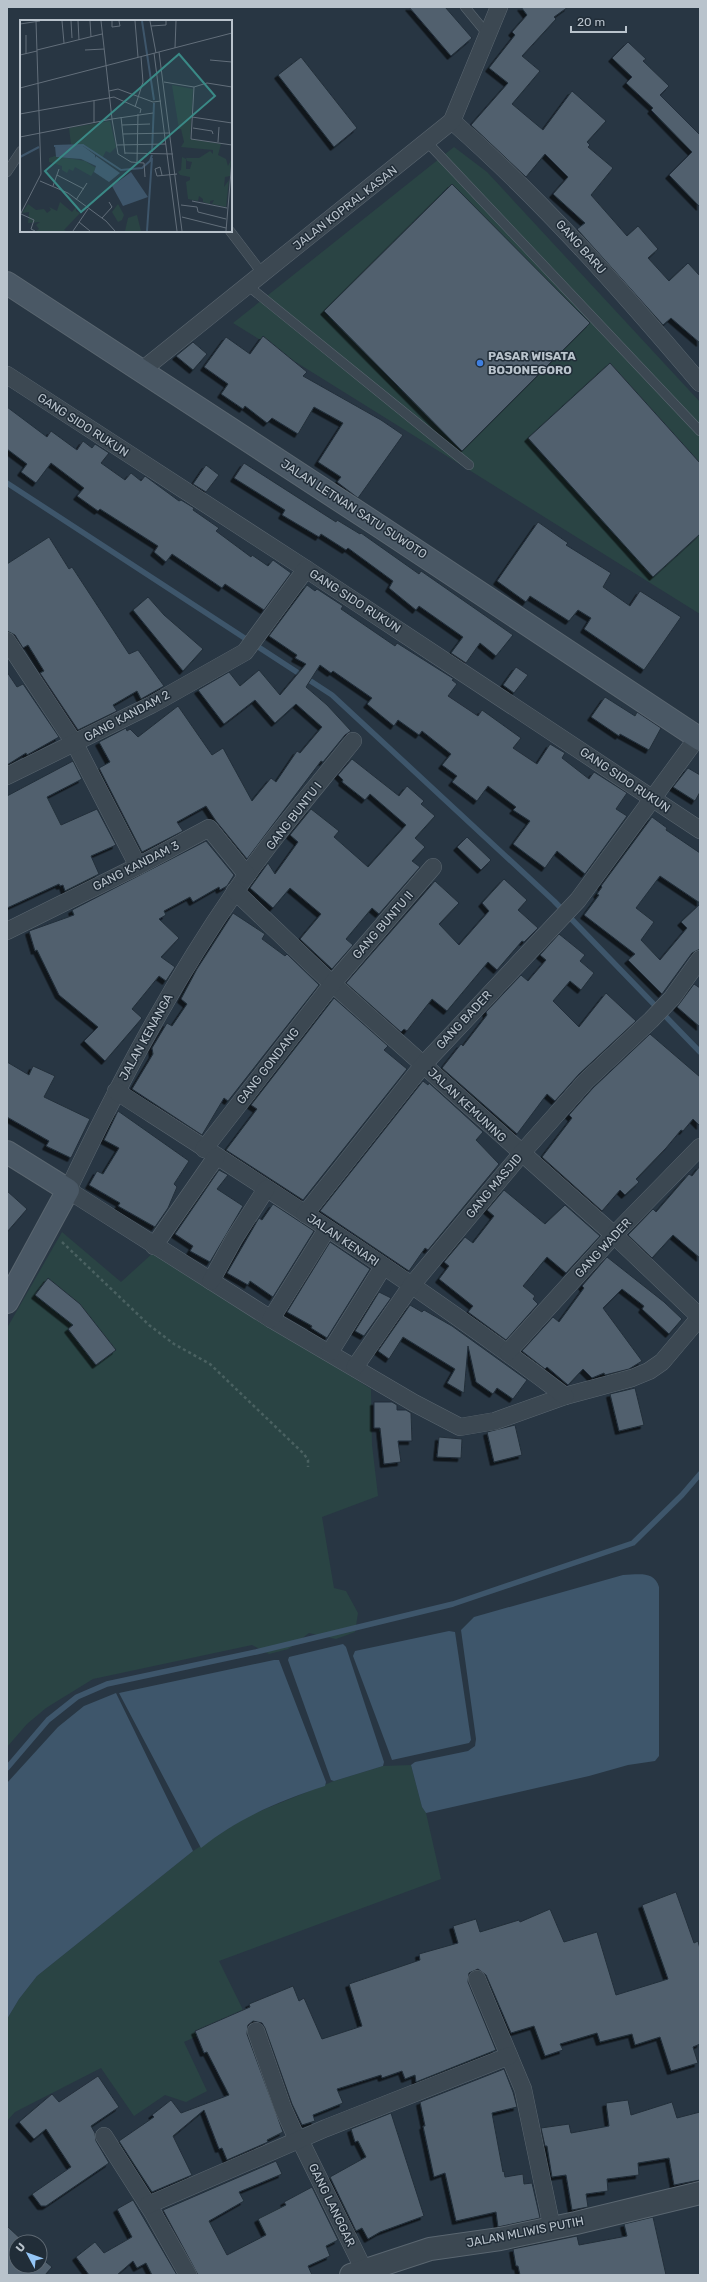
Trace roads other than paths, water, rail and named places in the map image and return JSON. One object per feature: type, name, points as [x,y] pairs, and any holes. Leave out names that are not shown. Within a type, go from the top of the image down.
[{"type":"main road","name":"JALAN LETNAN SATU SUWOTO","points":[[7,282],[699,738]]},
{"type":"main road","points":[[7,1152],[68,1190],[7,1302]]},
{"type":"street","name":"JALAN KOPRAL KASAN","points":[[141,371],[452,121],[499,7]]},
{"type":"street","name":"GANG BARU","points":[[452,121],[501,164],[562,226],[700,383]]},
{"type":"street","name":"GANG SIDO RUKUN","points":[[7,375],[306,569],[700,830]]},
{"type":"street","name":"GANG KANDAM 2","points":[[7,776],[75,744],[209,673],[245,652],[306,569]]},
{"type":"street","points":[[7,641],[75,744],[138,866]]},
{"type":"street","points":[[654,800],[699,738]]},
{"type":"street","name":"GANG BUNTU I","points":[[236,891],[352,741]]},
{"type":"street","name":"GANG BADER","points":[[305,1214],[423,1064],[578,900],[654,800]]},
{"type":"street","name":"GANG KANDAM 3","points":[[7,931],[138,866],[208,828],[247,875]]},
{"type":"street","name":"GANG BUNTU II","points":[[333,983],[433,867]]},
{"type":"street","name":"JALAN KEMUNING","points":[[236,891],[333,983],[521,1154],[614,1235],[700,1317]]},
{"type":"street","name":"JALAN KENANGA","points":[[68,1190],[116,1091],[170,991],[236,891]]},
{"type":"street","name":"GANG MASJID","points":[[355,1367],[411,1286],[521,1154],[586,1081],[651,1020],[672,998],[700,959]]},
{"type":"street","name":"GANG GONDANG","points":[[154,1246],[210,1153],[333,983]]},
{"type":"street","name":"JALAN KENARI","points":[[116,1091],[305,1214],[411,1286],[508,1352],[565,1396]]},
{"type":"street","name":"GANG WADER","points":[[508,1352],[614,1235],[700,1147]]},
{"type":"street","points":[[211,1281],[234,1239],[266,1189]]},
{"type":"street","points":[[68,1190],[154,1246],[271,1318],[414,1403],[460,1427],[495,1420],[565,1396],[632,1378],[649,1371],[662,1362],[700,1317]]},
{"type":"street","points":[[271,1318],[327,1229]]},
{"type":"street","points":[[330,1352],[383,1267]]},
{"type":"street","points":[[477,1979],[522,2089],[552,2228]]},
{"type":"street","name":"GANG LANGGAR","points":[[256,2031],[283,2108],[299,2140],[357,2272]]},
{"type":"street","points":[[148,2205],[299,2140],[509,2056]]},
{"type":"street","points":[[104,2136],[148,2205],[188,2275]]},
{"type":"street","name":"JALAN MLIWIS PUTIH","points":[[357,2272],[430,2249],[552,2228],[700,2193]]},
{"type":"lane","points":[[465,7],[488,35]]},
{"type":"lane","points":[[427,142],[700,431]]},
{"type":"lane","points":[[7,172],[20,152]]},
{"type":"lane","points":[[231,232],[262,273]]},
{"type":"lane","points":[[247,285],[469,464]]},
{"type":"water","points":[[639,1574],[649,1576],[657,1582],[659,1587],[659,1756],[655,1761],[628,1765],[589,1776],[426,1813],[422,1807],[411,1765],[415,1762],[468,1751],[475,1746],[476,1739],[461,1630],[474,1617],[623,1575]]},
{"type":"water","points":[[449,1631],[455,1632],[471,1740],[469,1743],[392,1760],[353,1656],[355,1651]]},
{"type":"water","points":[[343,1644],[346,1647],[384,1762],[383,1766],[334,1781],[331,1780],[288,1660],[289,1657]]},
{"type":"water","points":[[279,1660],[326,1782],[325,1786],[275,1804],[244,1819],[215,1837],[201,1848],[119,1693]]},
{"type":"water","points":[[116,1693],[193,1851],[37,1976],[19,1999],[7,2019],[7,1783],[58,1727],[84,1706]]},
{"type":"waterway","points":[[7,483],[332,695],[554,901],[700,1052]]},
{"type":"waterway","points":[[7,1768],[48,1720],[77,1697],[107,1684],[256,1652],[453,1604],[633,1543],[682,1495],[700,1474]]},
{"type":"place","name":"PASAR WISATA BOJONEGORO","points":[[480,363]]}]
